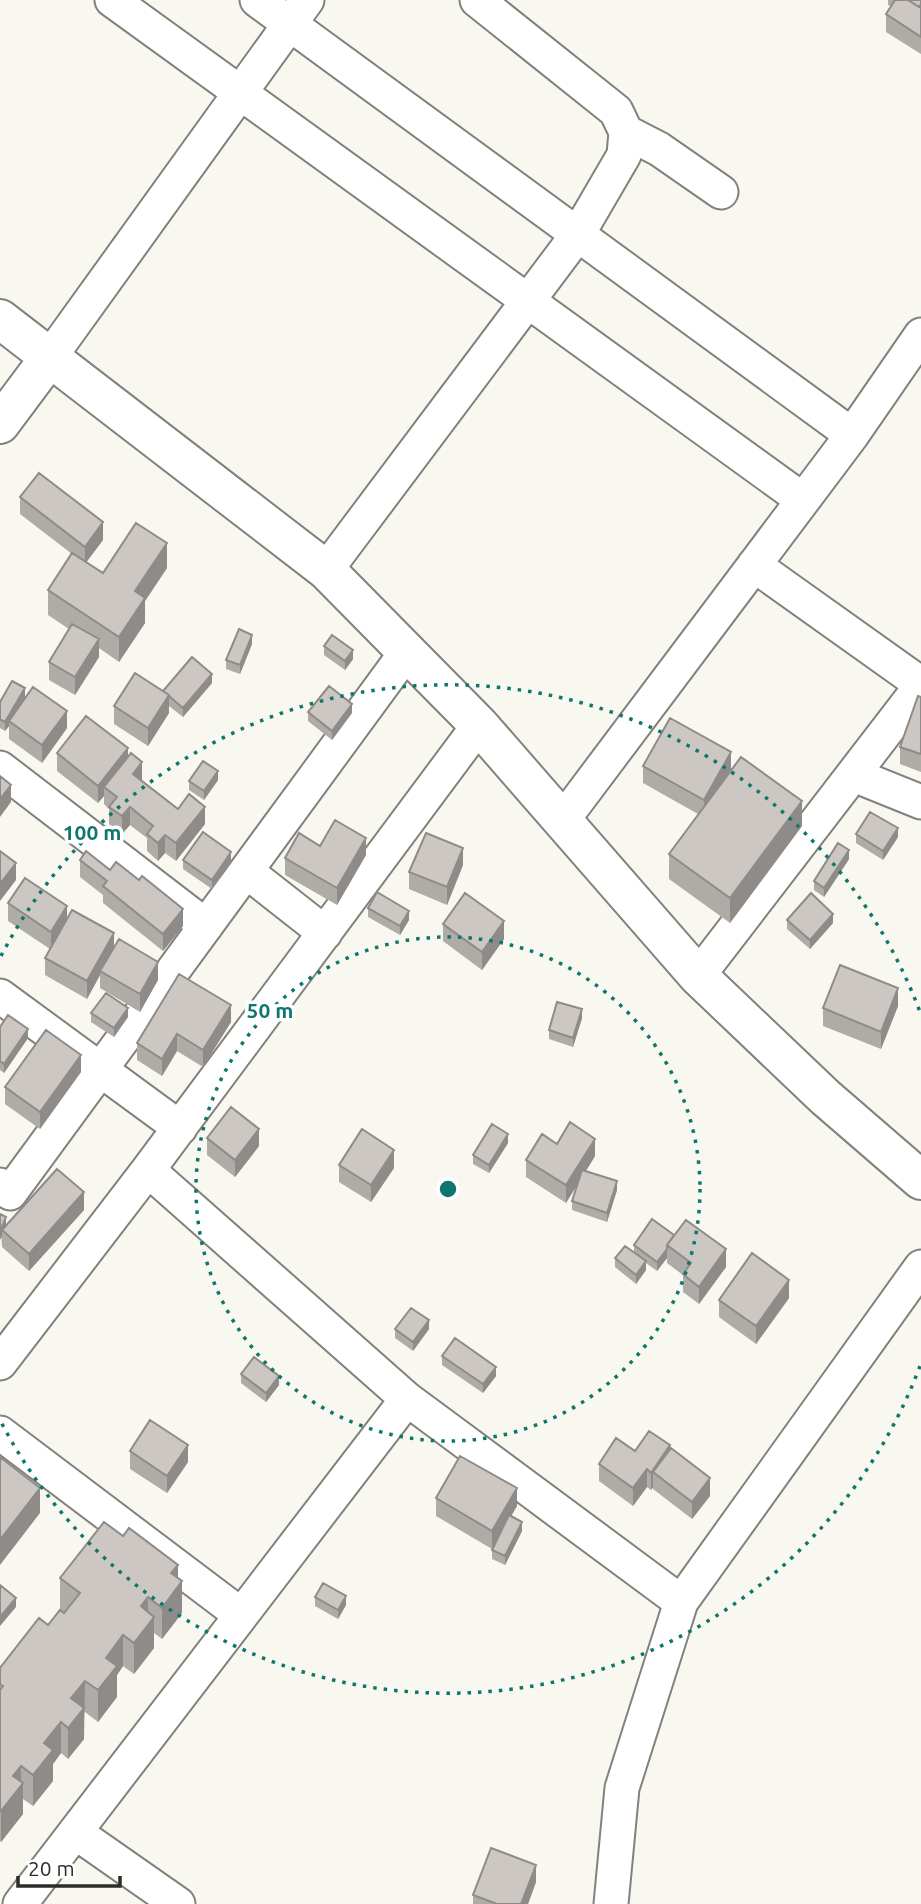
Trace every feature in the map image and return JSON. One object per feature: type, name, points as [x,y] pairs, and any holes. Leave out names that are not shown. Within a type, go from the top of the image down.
[{"type":"street","points":[[112,0],[803,499]]},
{"type":"street","points":[[257,0],[298,12],[578,234],[852,435]]},
{"type":"street","points":[[326,570],[578,234],[624,155],[626,132],[622,121],[607,104],[477,0]]},
{"type":"street","points":[[0,424],[298,12]]},
{"type":"street","points":[[626,132],[659,149],[721,192]]},
{"type":"street","points":[[0,319],[326,570],[408,650],[479,725],[698,976],[825,1097],[921,1180]]},
{"type":"street","points":[[562,821],[852,435],[921,335]]},
{"type":"street","points":[[698,976],[921,685],[754,565]]},
{"type":"street","points":[[0,1185],[10,1193],[408,650]]},
{"type":"street","points":[[0,1363],[180,1128],[479,725]]},
{"type":"street","points":[[0,768],[206,926]]},
{"type":"street","points":[[854,775],[921,802]]},
{"type":"street","points":[[246,871],[325,933]]},
{"type":"street","points":[[0,996],[180,1128]]},
{"type":"street","points":[[148,1170],[407,1399],[681,1602]]},
{"type":"street","points":[[611,1904],[622,1788],[681,1602],[921,1267]]},
{"type":"street","points":[[20,1904],[407,1399]]},
{"type":"street","points":[[0,1433],[241,1615]]},
{"type":"street","points":[[75,1832],[178,1904]]},
{"type":"building","points":[[895,0],[908,0],[919,7],[921,5],[921,37],[886,14]]},
{"type":"building","points":[[908,0],[921,0],[921,4],[919,7]]},
{"type":"building","points":[[39,473],[103,522],[85,547],[20,497]]},
{"type":"building","points":[[136,523],[167,543],[135,591],[145,598],[119,637],[48,590],[72,553],[103,573]]},
{"type":"building","points":[[72,624],[99,639],[75,677],[49,662]]},
{"type":"building","points":[[239,629],[252,635],[240,665],[226,660]]},
{"type":"building","points":[[332,635],[353,650],[345,661],[324,646]]},
{"type":"building","points":[[192,657],[212,674],[183,708],[163,691]]},
{"type":"building","points":[[135,673],[169,695],[148,728],[114,706]]},
{"type":"building","points":[[12,681],[25,688],[5,722],[0,719],[0,702]]},
{"type":"building","points":[[329,686],[352,704],[332,731],[308,712]]},
{"type":"building","points":[[33,687],[67,711],[42,745],[9,721]]},
{"type":"building","points":[[918,696],[921,697],[921,754],[900,747]]},
{"type":"building","points":[[86,716],[128,748],[98,786],[57,753]]},
{"type":"building","points":[[670,718],[731,752],[704,800],[643,766]]},
{"type":"building","points":[[131,753],[142,762],[133,774],[178,809],[189,794],[205,807],[176,843],[165,835],[158,843],[147,834],[153,826],[130,807],[122,816],[109,807],[117,797],[104,787]]},
{"type":"building","points":[[741,757],[802,801],[730,898],[669,854]]},
{"type":"building","points":[[203,761],[218,771],[204,791],[189,781]]},
{"type":"building","points":[[0,776],[11,785],[0,799]]},
{"type":"building","points":[[870,812],[898,828],[883,851],[856,834]]},
{"type":"building","points":[[335,820],[366,838],[337,888],[285,858],[299,833],[320,846]]},
{"type":"building","points":[[203,832],[231,852],[212,880],[183,860]]},
{"type":"building","points":[[426,833],[463,848],[447,887],[409,872]]},
{"type":"building","points":[[838,843],[849,850],[824,888],[814,881]]},
{"type":"building","points":[[0,851],[16,863],[0,884]]},
{"type":"building","points":[[86,851],[110,870],[116,862],[139,880],[142,876],[183,909],[163,934],[103,886],[107,881],[80,860]]},
{"type":"building","points":[[25,878],[67,906],[51,932],[8,903]]},
{"type":"building","points":[[377,892],[409,911],[400,926],[368,908]]},
{"type":"building","points":[[465,893],[504,921],[482,952],[443,924]]},
{"type":"building","points":[[811,893],[833,914],[810,940],[787,920]]},
{"type":"building","points":[[72,910],[114,933],[87,981],[45,958]]},
{"type":"building","points":[[119,939],[158,962],[140,994],[100,971]]},
{"type":"building","points":[[840,965],[898,988],[881,1032],[823,1008]]},
{"type":"building","points":[[179,974],[231,1005],[203,1050],[177,1034],[162,1059],[137,1043]]},
{"type":"building","points":[[106,993],[128,1008],[114,1028],[91,1013]]},
{"type":"building","points":[[557,1002],[582,1009],[573,1038],[549,1030]]},
{"type":"building","points":[[8,1015],[28,1029],[4,1064],[0,1061],[0,1027]]},
{"type":"building","points":[[46,1030],[81,1055],[40,1112],[5,1087]]},
{"type":"building","points":[[231,1107],[259,1129],[235,1160],[207,1138]]},
{"type":"building","points":[[570,1122],[595,1139],[566,1185],[526,1160],[542,1134],[557,1144]]},
{"type":"building","points":[[492,1124],[508,1134],[489,1165],[473,1155]]},
{"type":"building","points":[[362,1129],[394,1150],[371,1185],[339,1165]]},
{"type":"building","points":[[57,1169],[84,1192],[29,1254],[2,1230]]},
{"type":"building","points":[[582,1170],[617,1181],[607,1213],[572,1201]]},
{"type":"building","points":[[0,1214],[6,1217],[0,1231]]},
{"type":"building","points":[[652,1219],[674,1235],[657,1262],[634,1245]]},
{"type":"building","points":[[686,1220],[726,1249],[699,1287],[683,1274],[691,1263],[667,1245]]},
{"type":"building","points":[[625,1246],[646,1261],[636,1275],[615,1258]]},
{"type":"building","points":[[752,1253],[789,1280],[756,1326],[719,1300]]},
{"type":"building","points":[[411,1308],[429,1320],[413,1342],[395,1329]]},
{"type":"building","points":[[455,1338],[496,1367],[483,1384],[442,1356]]},
{"type":"building","points":[[254,1357],[279,1376],[266,1393],[241,1374]]},
{"type":"building","points":[[150,1420],[188,1445],[167,1476],[130,1451]]},
{"type":"building","points":[[649,1431],[670,1445],[651,1473],[647,1469],[633,1488],[599,1464],[616,1438],[635,1451]]},
{"type":"building","points":[[671,1448],[710,1478],[692,1502],[653,1472]]},
{"type":"building","points":[[460,1456],[517,1488],[492,1531],[436,1498]]},
{"type":"building","points":[[0,1457],[40,1488],[0,1540]]},
{"type":"building","points":[[509,1515],[522,1522],[505,1556],[492,1550]]},
{"type":"building","points":[[104,1522],[123,1536],[129,1528],[178,1565],[171,1573],[182,1581],[162,1608],[148,1597],[141,1606],[154,1617],[134,1643],[123,1635],[106,1658],[117,1666],[98,1690],[85,1681],[71,1698],[84,1708],[68,1728],[61,1722],[44,1743],[53,1750],[33,1775],[21,1766],[13,1776],[23,1783],[1,1811],[0,1690],[3,1686],[0,1684],[0,1668],[39,1618],[48,1625],[60,1610],[64,1613],[80,1593],[60,1578]]},
{"type":"building","points":[[323,1583],[346,1596],[338,1610],[315,1597]]},
{"type":"building","points":[[0,1585],[16,1598],[0,1617]]},
{"type":"building","points":[[491,1848],[536,1865],[521,1904],[497,1904],[473,1895]]}]
